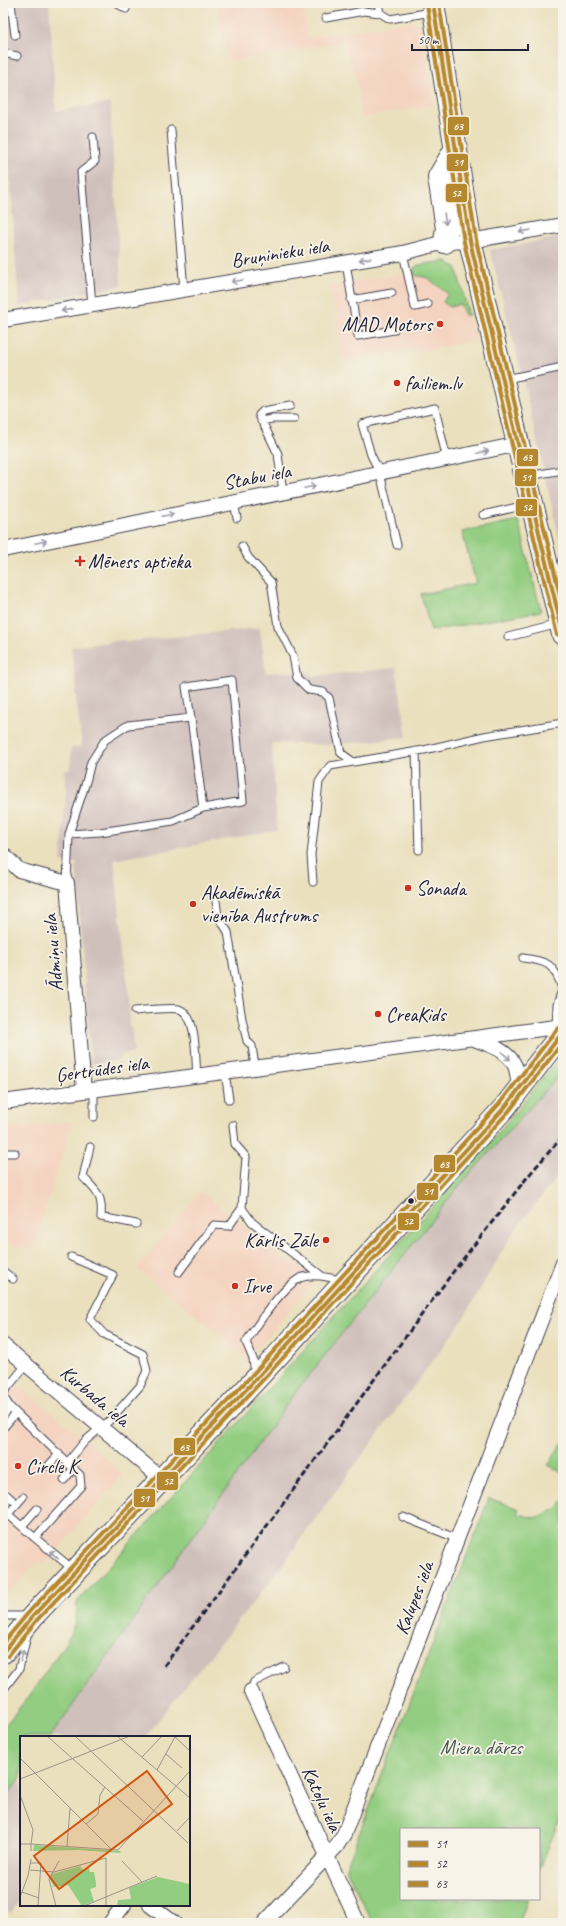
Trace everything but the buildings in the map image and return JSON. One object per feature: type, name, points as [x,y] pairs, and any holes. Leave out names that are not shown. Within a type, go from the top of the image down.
[{"type":"main road","points":[[434,8],[470,241],[562,629]]},
{"type":"main road","points":[[445,242],[447,228],[439,177],[456,148]]},
{"type":"main road","points":[[3,1652],[33,1616],[161,1478],[256,1379],[519,1090],[561,1028]]},
{"type":"street","name":"Bruņinieku iela","points":[[3,320],[403,253],[445,242],[470,241],[563,225]]},
{"type":"street","name":"Stabu iela","points":[[3,550],[283,492],[447,460],[518,444]]},
{"type":"street","points":[[3,854],[19,870],[67,883]]},
{"type":"street","name":"Ādmiņu iela","points":[[67,883],[89,1091]]},
{"type":"street","name":"Ģertrūdes iela","points":[[3,1102],[471,1038],[561,1028]]},
{"type":"street","points":[[471,1038],[492,1046],[505,1054],[515,1066],[519,1090]]},
{"type":"street","name":"Kalupes iela","points":[[264,1923],[326,1855],[336,1847],[344,1834],[563,1263]]},
{"type":"street","name":"Kurbada iela","points":[[3,1345],[161,1478]]},
{"type":"street","name":"Katoļu iela","points":[[251,1691],[358,1923]]},
{"type":"street","points":[[110,1923],[123,1906]]},
{"type":"street","points":[[151,1906],[174,1923]]},
{"type":"lane","points":[[11,3],[15,35]]},
{"type":"lane","points":[[117,3],[126,9]]},
{"type":"lane","points":[[378,3],[380,13]]},
{"type":"lane","points":[[326,18],[364,11],[380,13],[390,19],[434,8]]},
{"type":"lane","points":[[3,53],[17,56]]},
{"type":"lane","points":[[171,130],[184,290]]},
{"type":"lane","points":[[92,305],[81,172],[95,161],[93,137]]},
{"type":"lane","points":[[403,253],[415,307],[428,304]]},
{"type":"lane","points":[[346,263],[358,336],[394,330]]},
{"type":"lane","points":[[351,300],[392,292]]},
{"type":"lane","points":[[503,380],[562,368]]},
{"type":"lane","points":[[283,492],[278,454],[259,415],[261,411],[290,406]]},
{"type":"lane","points":[[396,544],[380,473],[371,455],[362,424],[435,408],[447,460]]},
{"type":"lane","points":[[261,421],[272,419],[294,419]]},
{"type":"lane","points":[[526,476],[563,470]]},
{"type":"lane","points":[[234,502],[237,518]]},
{"type":"lane","points":[[483,515],[532,504]]},
{"type":"lane","points":[[242,546],[248,557],[271,582],[278,626],[293,656],[297,678],[309,690],[323,692],[329,698],[341,753],[352,761]]},
{"type":"lane","points":[[508,637],[562,629]]},
{"type":"lane","points":[[69,834],[100,832],[173,821],[203,808],[243,801],[232,680],[186,686],[203,808]]},
{"type":"lane","points":[[67,883],[69,834],[91,762],[104,740],[128,725],[191,718]]},
{"type":"lane","points":[[313,882],[311,855],[319,782],[330,766],[416,751],[484,736],[563,723]]},
{"type":"lane","points":[[416,751],[419,850]]},
{"type":"lane","points":[[216,902],[218,916],[228,932],[242,1019],[247,1041],[252,1046],[255,1067]]},
{"type":"lane","points":[[523,958],[537,960],[553,968],[557,972],[563,987],[557,1005],[561,1028]]},
{"type":"lane","points":[[135,1011],[178,1009],[186,1013],[190,1018],[193,1027],[197,1076]]},
{"type":"lane","points":[[225,1072],[229,1100]]},
{"type":"lane","points":[[89,1091],[94,1117]]},
{"type":"lane","points":[[179,1272],[214,1225],[229,1226],[242,1208],[246,1157],[235,1144],[233,1125]]},
{"type":"lane","points":[[90,1147],[83,1177],[100,1195],[102,1204],[101,1216],[136,1224]]},
{"type":"lane","points":[[3,1154],[15,1153]]},
{"type":"lane","points":[[242,1208],[252,1222],[322,1276]]},
{"type":"lane","points":[[68,1462],[101,1426],[110,1420],[140,1386],[147,1371],[143,1354],[104,1334],[90,1319],[113,1275],[71,1257]]},
{"type":"lane","points":[[3,1271],[13,1280]]},
{"type":"lane","points":[[256,1379],[253,1359],[246,1342],[260,1320],[289,1286],[301,1277],[328,1276],[344,1282]]},
{"type":"lane","points":[[26,1365],[3,1392],[5,1399],[10,1407],[74,1468],[80,1475],[81,1486],[34,1538]]},
{"type":"lane","points":[[3,1416],[10,1407]]},
{"type":"lane","points":[[3,1428],[16,1413]]},
{"type":"lane","points":[[48,1466],[59,1454]]},
{"type":"lane","points":[[64,1480],[74,1468]]},
{"type":"lane","points":[[7,1495],[17,1504]]},
{"type":"lane","points":[[23,1497],[17,1504],[6,1512],[58,1559],[75,1571]]},
{"type":"lane","points":[[22,1526],[37,1509]]},
{"type":"lane","points":[[404,1517],[458,1539]]},
{"type":"lane","points":[[3,1616],[33,1616],[19,1669],[3,1690]]},
{"type":"lane","points":[[251,1691],[254,1682],[284,1667]]},
{"type":"shaded area","points":[[3,3],[49,3],[56,111],[110,103],[121,286],[19,306],[7,132],[3,132]]},
{"type":"shaded area","points":[[217,3],[302,3],[308,38],[412,21],[421,30],[434,105],[362,117],[355,74],[343,42],[228,62]]},
{"type":"shaded area","points":[[563,236],[563,554],[521,371],[490,250]]},
{"type":"shaded area","points":[[418,271],[436,281],[451,295],[469,317],[476,340],[416,352],[414,347],[343,360],[330,286]]},
{"type":"shaded area","points":[[260,628],[266,673],[305,671],[313,676],[396,668],[407,737],[333,745],[272,743],[277,830],[114,860],[129,996],[129,1026],[131,1026],[134,1052],[123,1054],[119,1060],[91,1064],[76,863],[61,862],[66,790],[64,770],[70,770],[71,748],[82,746],[75,690],[77,690],[71,647],[124,640],[125,642]]},
{"type":"shaded area","points":[[563,1065],[563,1169],[512,1234],[460,1324],[272,1579],[146,1736],[50,1736],[287,1402],[462,1180]]},
{"type":"shaded area","points":[[73,1121],[32,1251],[3,1241],[3,1130]]},
{"type":"shaded area","points":[[200,1191],[289,1262],[296,1262],[317,1279],[248,1360],[230,1345],[227,1340],[138,1269]]},
{"type":"shaded area","name":"Circle K","points":[[15,1383],[96,1449],[123,1474],[45,1564],[39,1560],[3,1598],[3,1396]]},
{"type":"shaded area","points":[[20,1777],[20,1900],[11,1913],[5,1909],[3,1912],[3,1800]]},
{"type":"green space","points":[[445,261],[456,267],[469,315],[465,315],[460,304],[450,307],[443,302],[448,294],[428,278],[414,275],[414,268],[418,265]]},
{"type":"green space","points":[[518,520],[541,611],[431,631],[421,594],[476,583],[462,532]]},
{"type":"green space","points":[[563,1052],[563,1071],[459,1186],[295,1393],[51,1736],[20,1736],[20,1778],[3,1801],[3,1728],[29,1696],[67,1641],[76,1621],[77,1602],[496,1136]]},
{"type":"green space","points":[[563,1442],[563,1473],[548,1465]]},
{"type":"green space","name":"Miera dārzs","points":[[489,1498],[519,1509],[517,1514],[535,1518],[556,1509],[563,1501],[563,1810],[540,1868],[540,1828],[400,1828],[400,1900],[528,1900],[519,1923],[372,1923],[346,1868]]},
{"type":"railway","points":[[164,1666],[456,1268],[529,1175],[563,1136]]},
{"type":"transit line","name":"51","points":[[433,3],[470,241],[563,634]]},
{"type":"transit line","name":"63","points":[[439,3],[476,240],[563,608]]},
{"type":"transit line","name":"52","points":[[427,4],[464,242],[557,635]]},
{"type":"transit line","name":"63","points":[[3,1643],[29,1612],[252,1375],[500,1103],[558,1028]]},
{"type":"transit line","name":"51","points":[[3,1652],[33,1616],[256,1379],[505,1107],[563,1032]]},
{"type":"transit line","name":"52","points":[[8,1656],[37,1620],[260,1383],[509,1111],[563,1042]]},
{"type":"place","name":"MAD Motors","points":[[440,324]]},
{"type":"place","name":"failiem.lv","points":[[397,383]]},
{"type":"place","name":"Mēness aptieka","points":[[80,561]]},
{"type":"place","name":"Sonada","points":[[408,888]]},
{"type":"place","name":"Akadēmiskā vienība Austrums","points":[[193,904]]},
{"type":"place","name":"CreaKids","points":[[378,1014]]},
{"type":"place","name":"Kārlis Zāle","points":[[326,1240]]},
{"type":"place","name":"Irve","points":[[235,1286]]},
{"type":"place","name":"Circle K","points":[[18,1466]]}]
